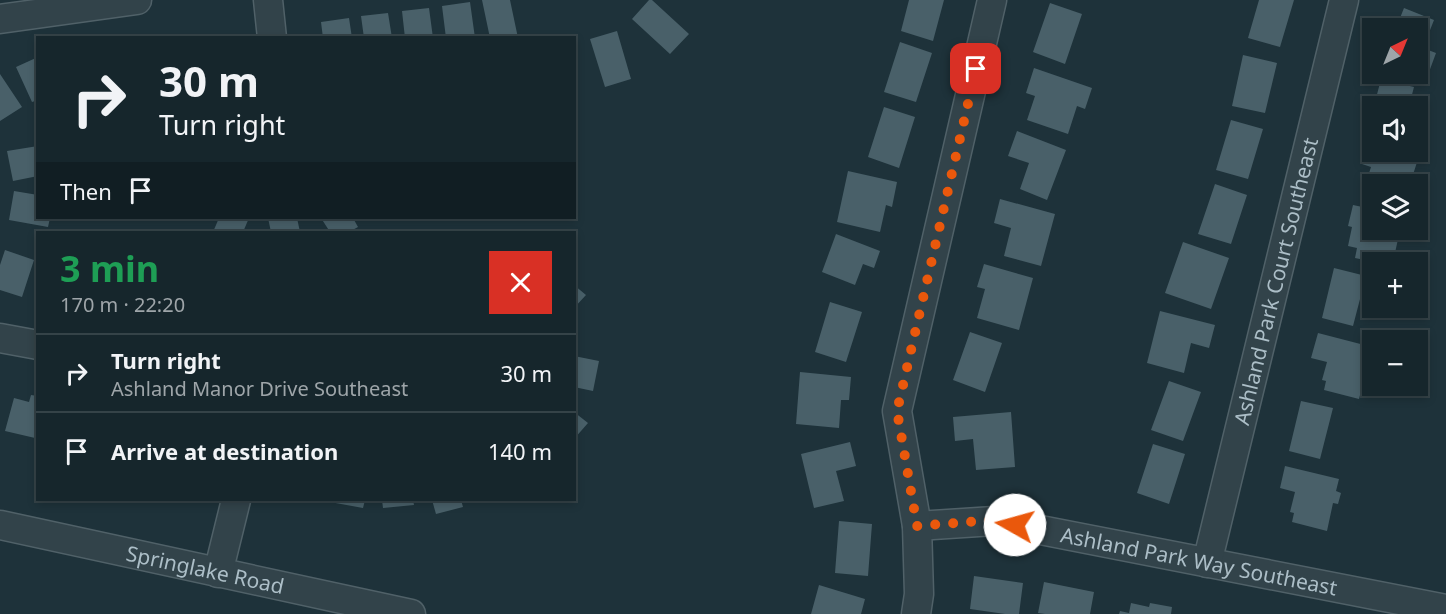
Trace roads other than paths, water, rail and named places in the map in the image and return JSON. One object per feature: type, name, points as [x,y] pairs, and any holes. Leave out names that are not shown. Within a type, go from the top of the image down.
[{"type":"street","points":[[0,19],[137,0]]},
{"type":"street","points":[[268,0],[272,36]]},
{"type":"street","points":[[916,614],[919,594],[917,526],[897,411],[992,0]]},
{"type":"street","name":"Ashland Park Court Southeast","points":[[1207,563],[1344,0]]},
{"type":"street","points":[[0,338],[36,345]]},
{"type":"street","points":[[218,573],[236,501]]},
{"type":"street","name":"Ashland Park Way Southeast","points":[[917,526],[994,520],[1446,609]]},
{"type":"street","name":"Springlake Road","points":[[0,525],[411,614]]}]
